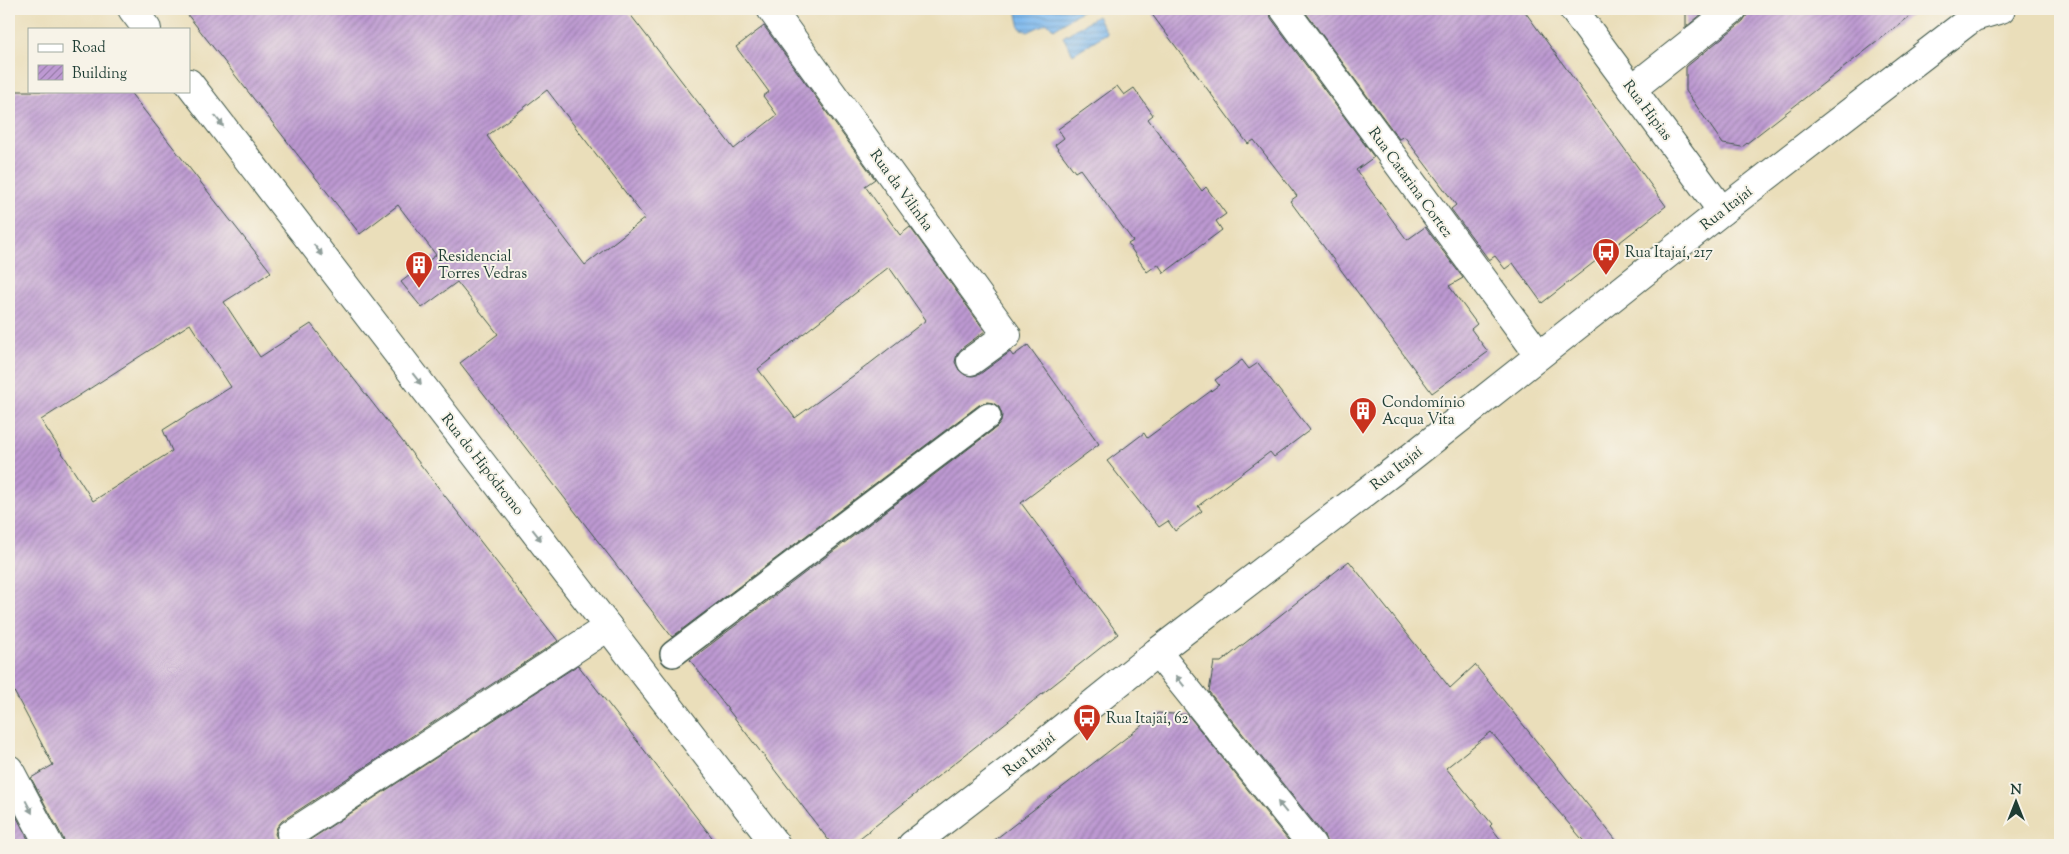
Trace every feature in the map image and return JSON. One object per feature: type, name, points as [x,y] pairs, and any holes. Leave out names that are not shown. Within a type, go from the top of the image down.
[{"type":"street","points":[[132,9],[146,28]]},
{"type":"street","name":"Rua da Vilinha","points":[[772,9],[1007,335],[971,361]]},
{"type":"street","name":"Rua Catarina Cortez","points":[[1284,9],[1539,355]]},
{"type":"street","name":"Rua Hipias","points":[[1573,9],[1722,211]]},
{"type":"street","points":[[1632,89],[1733,9]]},
{"type":"street","name":"Rua Itajaí","points":[[912,845],[1976,13],[2001,9]]},
{"type":"street","name":"Rua do Hipódromo","points":[[190,84],[776,845]]},
{"type":"street","points":[[673,654],[988,416]]},
{"type":"street","points":[[291,834],[608,627]]},
{"type":"street","points":[[1157,652],[1312,845]]},
{"type":"street","points":[[9,769],[49,845]]},
{"type":"water","points":[[1019,9],[1084,9],[1054,29],[1047,23],[1028,32],[1020,28],[1017,14]]},
{"type":"water","points":[[1097,16],[1107,33],[1073,54],[1063,37]]},
{"type":"building","points":[[183,9],[626,9],[734,149],[777,115],[763,96],[769,92],[736,47],[764,26],[875,179],[865,186],[900,235],[910,227],[985,331],[957,354],[955,362],[959,370],[965,375],[973,376],[980,374],[1010,352],[1013,356],[1028,345],[1099,444],[1021,503],[1118,634],[851,845],[830,842],[690,660],[997,427],[1001,422],[1002,415],[999,407],[987,402],[979,405],[672,637],[460,363],[498,334],[457,282],[422,308],[401,282],[436,255],[398,205],[360,234]],"holes":[[[547,90],[645,218],[585,265],[487,136]],[[889,267],[926,320],[795,418],[758,369]]]},
{"type":"building","points":[[1148,9],[1269,9],[1271,18],[1374,157],[1356,170],[1407,240],[1425,227],[1463,278],[1449,286],[1477,324],[1471,329],[1488,352],[1432,393],[1290,201],[1297,196],[1254,140],[1248,144]]},
{"type":"building","points":[[1303,9],[1523,9],[1666,206],[1542,303],[1513,263],[1505,269],[1495,256],[1489,260],[1451,209],[1456,205],[1404,136],[1399,139]]},
{"type":"building","points":[[1686,9],[1708,9],[1686,27]]},
{"type":"building","points":[[1748,9],[1919,9],[1742,147],[1723,144],[1686,91],[1686,67],[1743,21]]},
{"type":"building","points":[[1117,86],[1124,95],[1134,88],[1153,115],[1148,119],[1202,191],[1206,187],[1226,214],[1216,221],[1222,230],[1164,273],[1158,264],[1147,272],[1128,244],[1133,241],[1080,169],[1075,172],[1055,145],[1064,138],[1058,129]]},
{"type":"building","points":[[9,91],[130,92],[271,272],[224,302],[260,357],[311,324],[558,641],[282,821],[277,827],[275,834],[281,845],[65,845],[31,778],[53,765],[9,682]],"holes":[[[190,324],[231,387],[163,430],[172,451],[93,501],[41,420]]]},
{"type":"building","points":[[1242,360],[1249,369],[1258,363],[1310,430],[1274,457],[1270,452],[1198,506],[1202,511],[1175,531],[1168,521],[1159,527],[1107,461],[1144,433],[1147,438],[1219,385],[1215,380]]},
{"type":"building","points":[[1349,561],[1450,688],[1475,665],[1620,845],[1587,845],[1491,732],[1446,768],[1492,824],[1490,826],[1505,845],[1327,845],[1324,835],[1209,692],[1214,662],[1221,662]]},
{"type":"building","points":[[578,665],[718,845],[302,845]]},
{"type":"building","points":[[1158,713],[1188,715],[1292,845],[988,845]]},
{"type":"building","points":[[9,802],[31,845],[9,845]]},
{"type":"place","name":"Rua Itajaí, 217","points":[[1606,276]]},
{"type":"place","name":"Residencial Torres Vedras","points":[[419,289]]},
{"type":"place","name":"Condomínio Acqua Vita","points":[[1363,435]]},
{"type":"place","name":"Rua Itajaí, 62","points":[[1087,742]]}]
